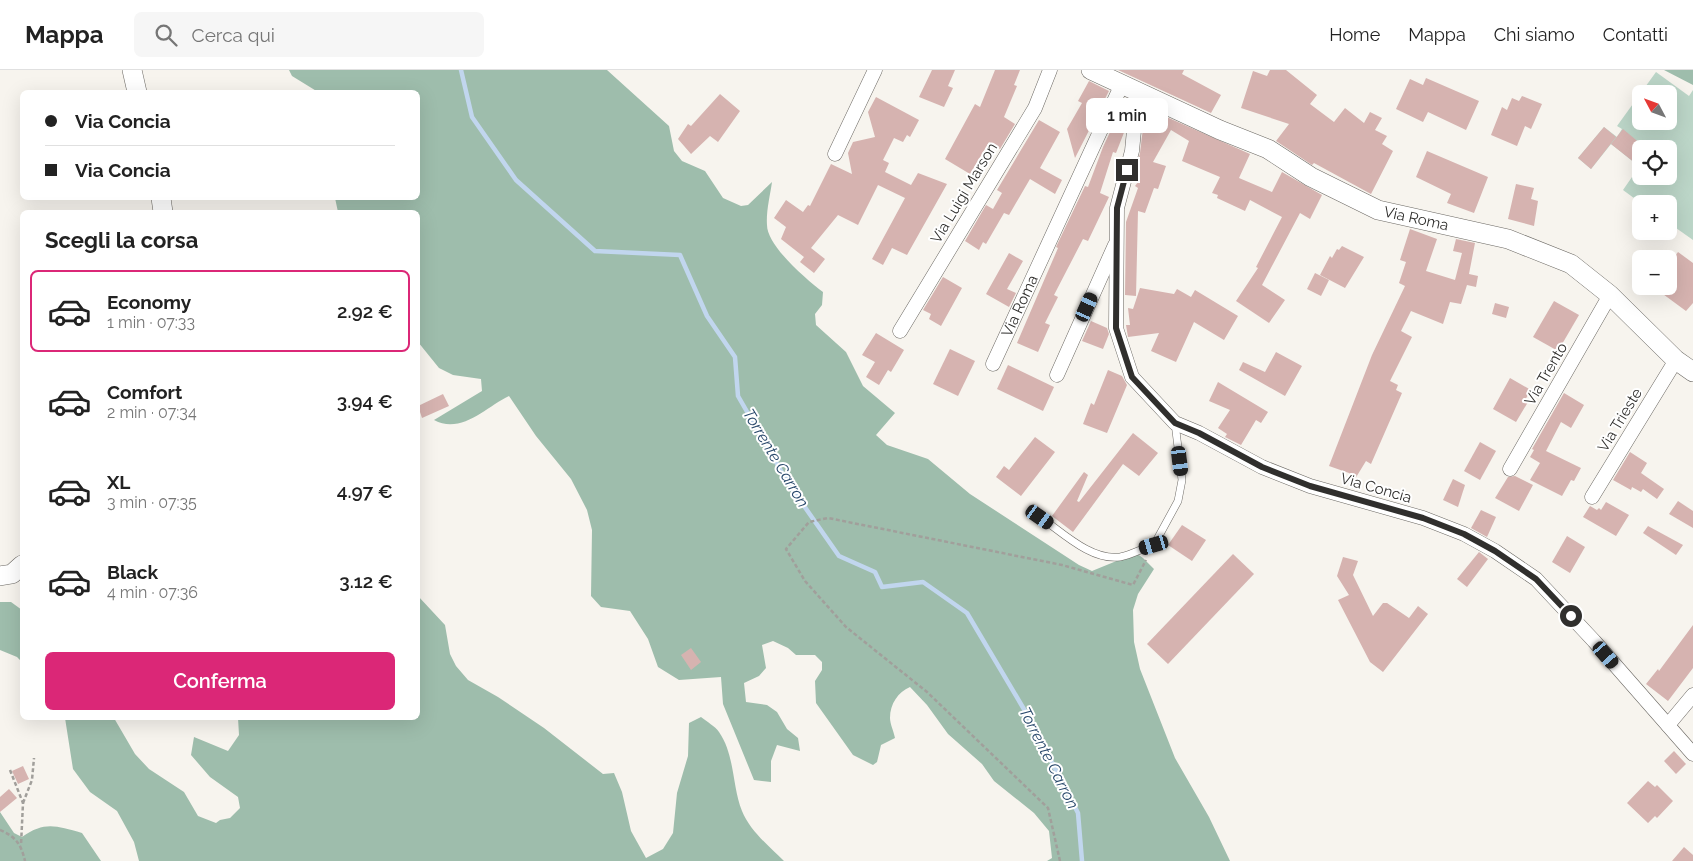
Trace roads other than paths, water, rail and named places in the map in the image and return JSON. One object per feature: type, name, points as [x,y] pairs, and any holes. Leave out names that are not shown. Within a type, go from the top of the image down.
[{"type":"main road","points":[[132,70],[137,90]]},
{"type":"main road","name":"Via Roma","points":[[1091,70],[1220,130],[1268,149],[1311,176],[1378,210],[1508,240],[1546,252],[1571,264],[1610,295],[1676,360],[1693,372]]},
{"type":"main road","points":[[0,576],[12,574],[20,566]]},
{"type":"street","points":[[835,154],[875,70]]},
{"type":"street","name":"Via Luigi Marson","points":[[900,331],[1035,108],[1050,70]]},
{"type":"street","name":"Via Roma","points":[[993,364],[1122,84]]},
{"type":"street","name":"Via Concia","points":[[1142,94],[1135,120],[1132,151],[1117,208],[1116,328],[1132,377],[1175,423],[1199,433],[1262,467],[1310,486],[1423,518],[1464,534],[1495,551],[1536,579],[1594,640],[1693,754]]},
{"type":"street","name":"Via Concia","points":[[1057,375],[1117,239]]},
{"type":"street","name":"Via Trento","points":[[1510,469],[1610,295]]},
{"type":"street","name":"Via Trieste","points":[[1592,497],[1676,360]]},
{"type":"street","points":[[1668,725],[1693,695]]},
{"type":"lane","points":[[1040,517],[1083,547],[1104,556],[1120,557],[1154,545],[1178,501],[1182,480],[1175,423]]},
{"type":"waterway","name":"Torrente Carron","points":[[461,70],[472,117],[516,180],[595,251],[680,255],[707,316],[735,357],[738,396],[788,483],[839,556],[875,572],[882,587],[923,582],[967,613],[1028,716],[1078,813],[1082,861]]}]
